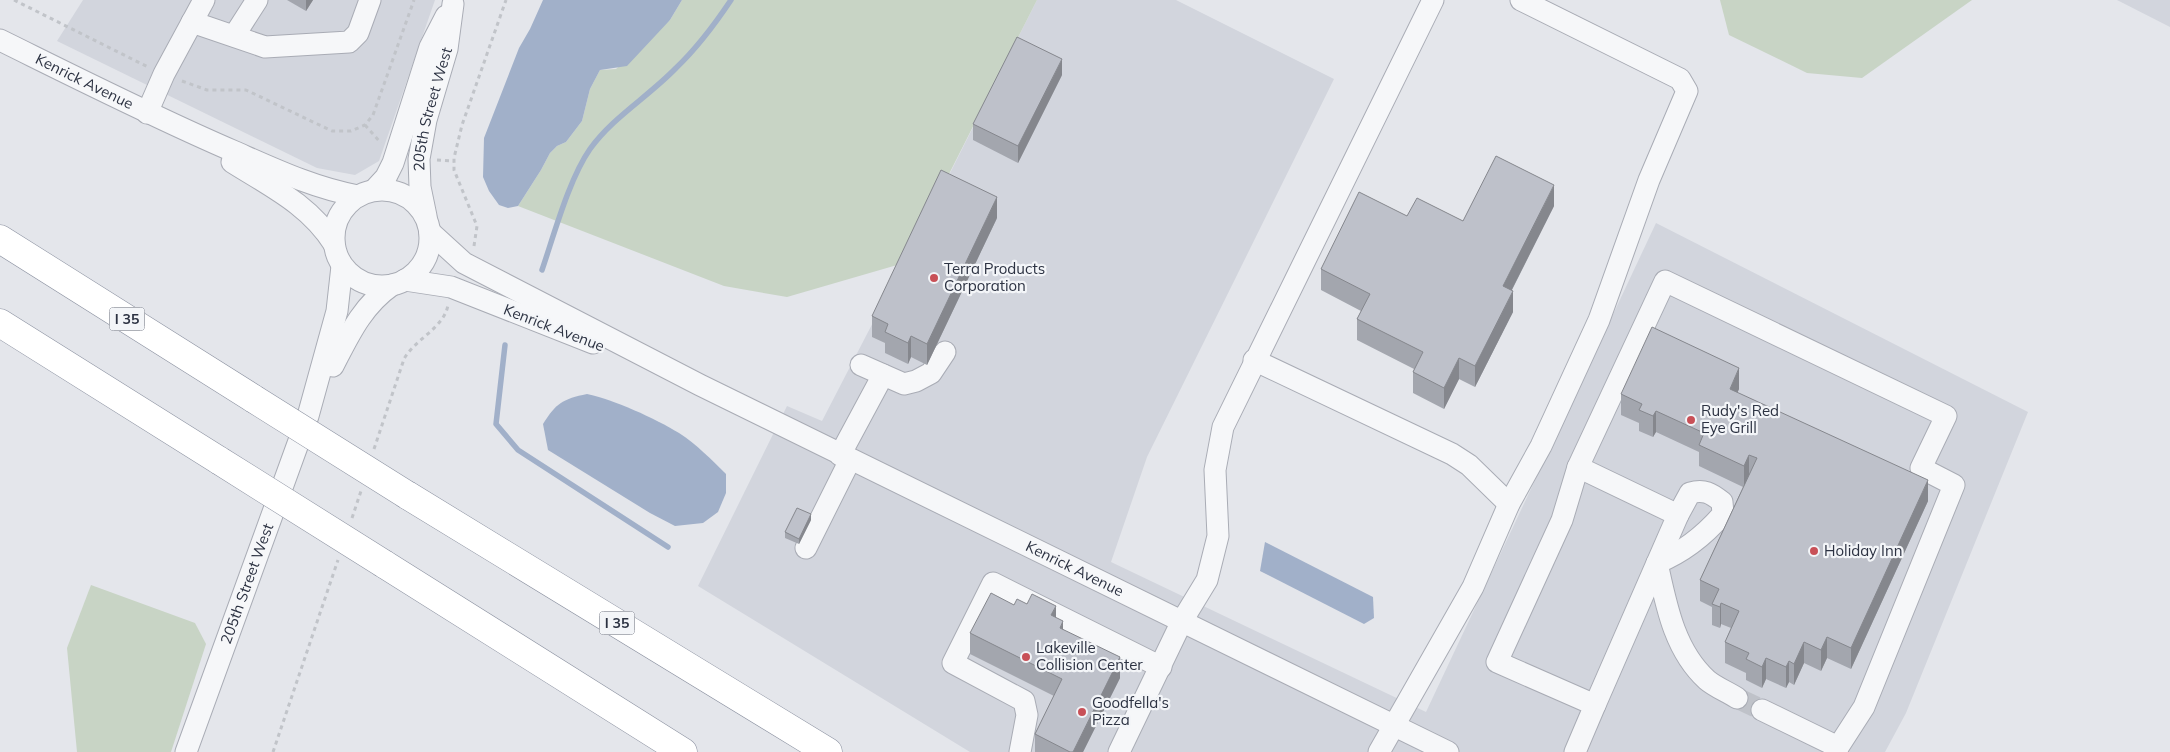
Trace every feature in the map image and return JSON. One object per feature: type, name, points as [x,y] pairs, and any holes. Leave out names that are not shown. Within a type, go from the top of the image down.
[{"type":"highway","name":"I 35","points":[[0,239],[407,495],[828,752]]},
{"type":"highway","points":[[0,323],[683,752]]},
{"type":"street","points":[[147,113],[164,74],[204,0]]},
{"type":"street","points":[[234,36],[257,0]]},
{"type":"street","points":[[192,22],[265,47],[349,42],[358,33],[370,0]]},
{"type":"street","points":[[1119,752],[1182,622],[1207,580],[1218,536],[1215,470],[1223,427],[1254,360],[1433,0]]},
{"type":"street","points":[[1379,752],[1473,587],[1509,504],[1542,446],[1599,320],[1649,180],[1687,91],[1680,79],[1521,0]]},
{"type":"street","name":"205th Street West","points":[[366,193],[386,177],[393,163],[430,46],[453,2]]},
{"type":"street","name":"205th Street West","points":[[428,224],[420,187],[419,159],[426,120],[447,49],[453,2]]},
{"type":"street","name":"Kenrick Avenue","points":[[0,40],[168,123],[298,179],[328,190],[366,193]]},
{"type":"street","name":"Kenrick Avenue","points":[[168,123],[300,204],[314,217],[334,244]]},
{"type":"street","points":[[395,191],[408,196],[418,206],[428,224],[430,246],[425,260],[417,272],[399,283],[378,286],[364,283],[352,276],[342,266],[336,253],[334,244],[336,223],[343,209],[366,193],[395,191]]},
{"type":"street","name":"Kenrick Avenue","points":[[428,224],[464,263],[700,385],[1448,752]]},
{"type":"street","name":"205th Street West","points":[[186,752],[308,416],[337,311],[342,266]]},
{"type":"street","points":[[1595,706],[1497,662],[1562,520],[1578,467],[1665,281],[1946,416],[1921,468],[1954,485],[1864,707],[1837,749],[1762,710]]},
{"type":"street","name":"Kenrick Avenue","points":[[399,283],[451,287],[700,385]]},
{"type":"street","name":"205th Street West","points":[[308,416],[355,321],[377,297],[399,283]]},
{"type":"street","points":[[861,365],[904,384],[916,381],[931,373],[945,352]]},
{"type":"street","points":[[1254,360],[1469,464],[1509,504]]},
{"type":"street","points":[[806,548],[883,375]]},
{"type":"street","points":[[1578,467],[1678,515]]},
{"type":"street","points":[[1575,752],[1657,563],[1678,515],[1690,493],[1701,490],[1712,494],[1722,502],[1723,514],[1709,531],[1678,555],[1657,563]]},
{"type":"street","points":[[1657,563],[1667,608],[1677,637],[1691,664],[1708,681],[1738,698]]},
{"type":"street","points":[[1020,752],[1027,715],[1024,701],[953,663],[993,583],[1161,667]]},
{"type":"path","points":[[14,0],[164,74],[207,90],[246,90],[332,131],[351,131],[365,125],[373,115],[414,0]]},
{"type":"path","points":[[464,263],[473,253],[477,226],[454,170],[454,158],[462,125],[506,0]]},
{"type":"path","points":[[374,451],[404,360],[410,349],[447,313],[451,287]]},
{"type":"path","points":[[350,525],[362,488]]},
{"type":"path","points":[[273,752],[341,552]]},
{"type":"shaded area","points":[[83,0],[435,0],[379,161],[355,175],[317,168],[57,41]]},
{"type":"shaded area","points":[[1037,0],[1176,0],[1334,79],[1147,457],[1111,562],[1426,712],[1656,223],[2028,412],[1906,713],[1885,752],[970,752],[698,586],[787,406],[822,421]]},
{"type":"shaded area","points":[[2117,0],[2170,0],[2170,27]]},
{"type":"green space","points":[[682,0],[1037,0],[904,263],[787,297],[724,286],[518,206],[550,153],[557,146],[566,142],[582,121],[590,89],[600,70],[616,69],[670,20]]},
{"type":"green space","points":[[1720,0],[1972,0],[1862,78],[1807,73],[1729,35]]},
{"type":"green space","points":[[91,585],[195,623],[206,644],[171,752],[77,752],[67,648]]},
{"type":"water","points":[[543,0],[682,0],[670,20],[627,66],[600,70],[590,89],[582,121],[566,142],[557,146],[550,153],[518,206],[508,208],[499,205],[489,191],[483,177],[484,138],[519,48]]},
{"type":"water","points":[[587,394],[622,405],[658,421],[679,433],[704,452],[726,474],[726,493],[718,512],[703,523],[675,526],[650,513],[548,450],[543,424],[561,403]]},
{"type":"water","points":[[1265,542],[1373,597],[1374,618],[1364,624],[1260,571]]},
{"type":"building","points":[[1017,37],[1062,59],[1018,146],[973,124]]},
{"type":"building","points":[[1496,156],[1554,185],[1503,286],[1513,291],[1475,366],[1459,358],[1444,388],[1413,372],[1423,352],[1357,319],[1370,294],[1321,269],[1359,192],[1407,216],[1417,198],[1463,221]]},
{"type":"building","name":"Terra Products Corporation","points":[[941,170],[997,197],[927,344],[911,336],[908,343],[885,332],[888,324],[872,316]]},
{"type":"building","name":"Holiday Inn","points":[[1652,327],[1739,368],[1730,389],[1928,480],[1851,648],[1827,637],[1821,650],[1804,642],[1794,664],[1789,661],[1786,667],[1766,658],[1762,667],[1746,659],[1749,653],[1725,642],[1739,611],[1721,603],[1720,607],[1712,604],[1719,589],[1700,580],[1757,458],[1749,455],[1744,466],[1699,445],[1704,433],[1656,411],[1653,416],[1639,410],[1642,404],[1621,394]]},
{"type":"building","points":[[797,508],[811,514],[799,539],[785,532]]},
{"type":"building","points":[[991,593],[1014,605],[1017,599],[1027,604],[1032,594],[1056,606],[1051,615],[1063,621],[1060,628],[1120,657],[1073,752],[1035,734],[1062,679],[970,633]]},
{"type":"waterway","points":[[542,270],[569,191],[582,161],[590,149],[609,127],[684,60],[705,36],[731,0]]},
{"type":"waterway","points":[[505,345],[496,424],[518,450],[668,547]]},
{"type":"tunnel","points":[[1737,698],[1762,710]]},
{"type":"place","name":"Terra Products Corporation","points":[[934,278]]},
{"type":"place","name":"Rudy's Red Eye Grill","points":[[1691,420]]},
{"type":"place","name":"Holiday Inn","points":[[1814,551]]},
{"type":"place","name":"Lakeville Collision Center","points":[[1026,657]]},
{"type":"place","name":"Goodfella's Pizza","points":[[1082,712]]}]
